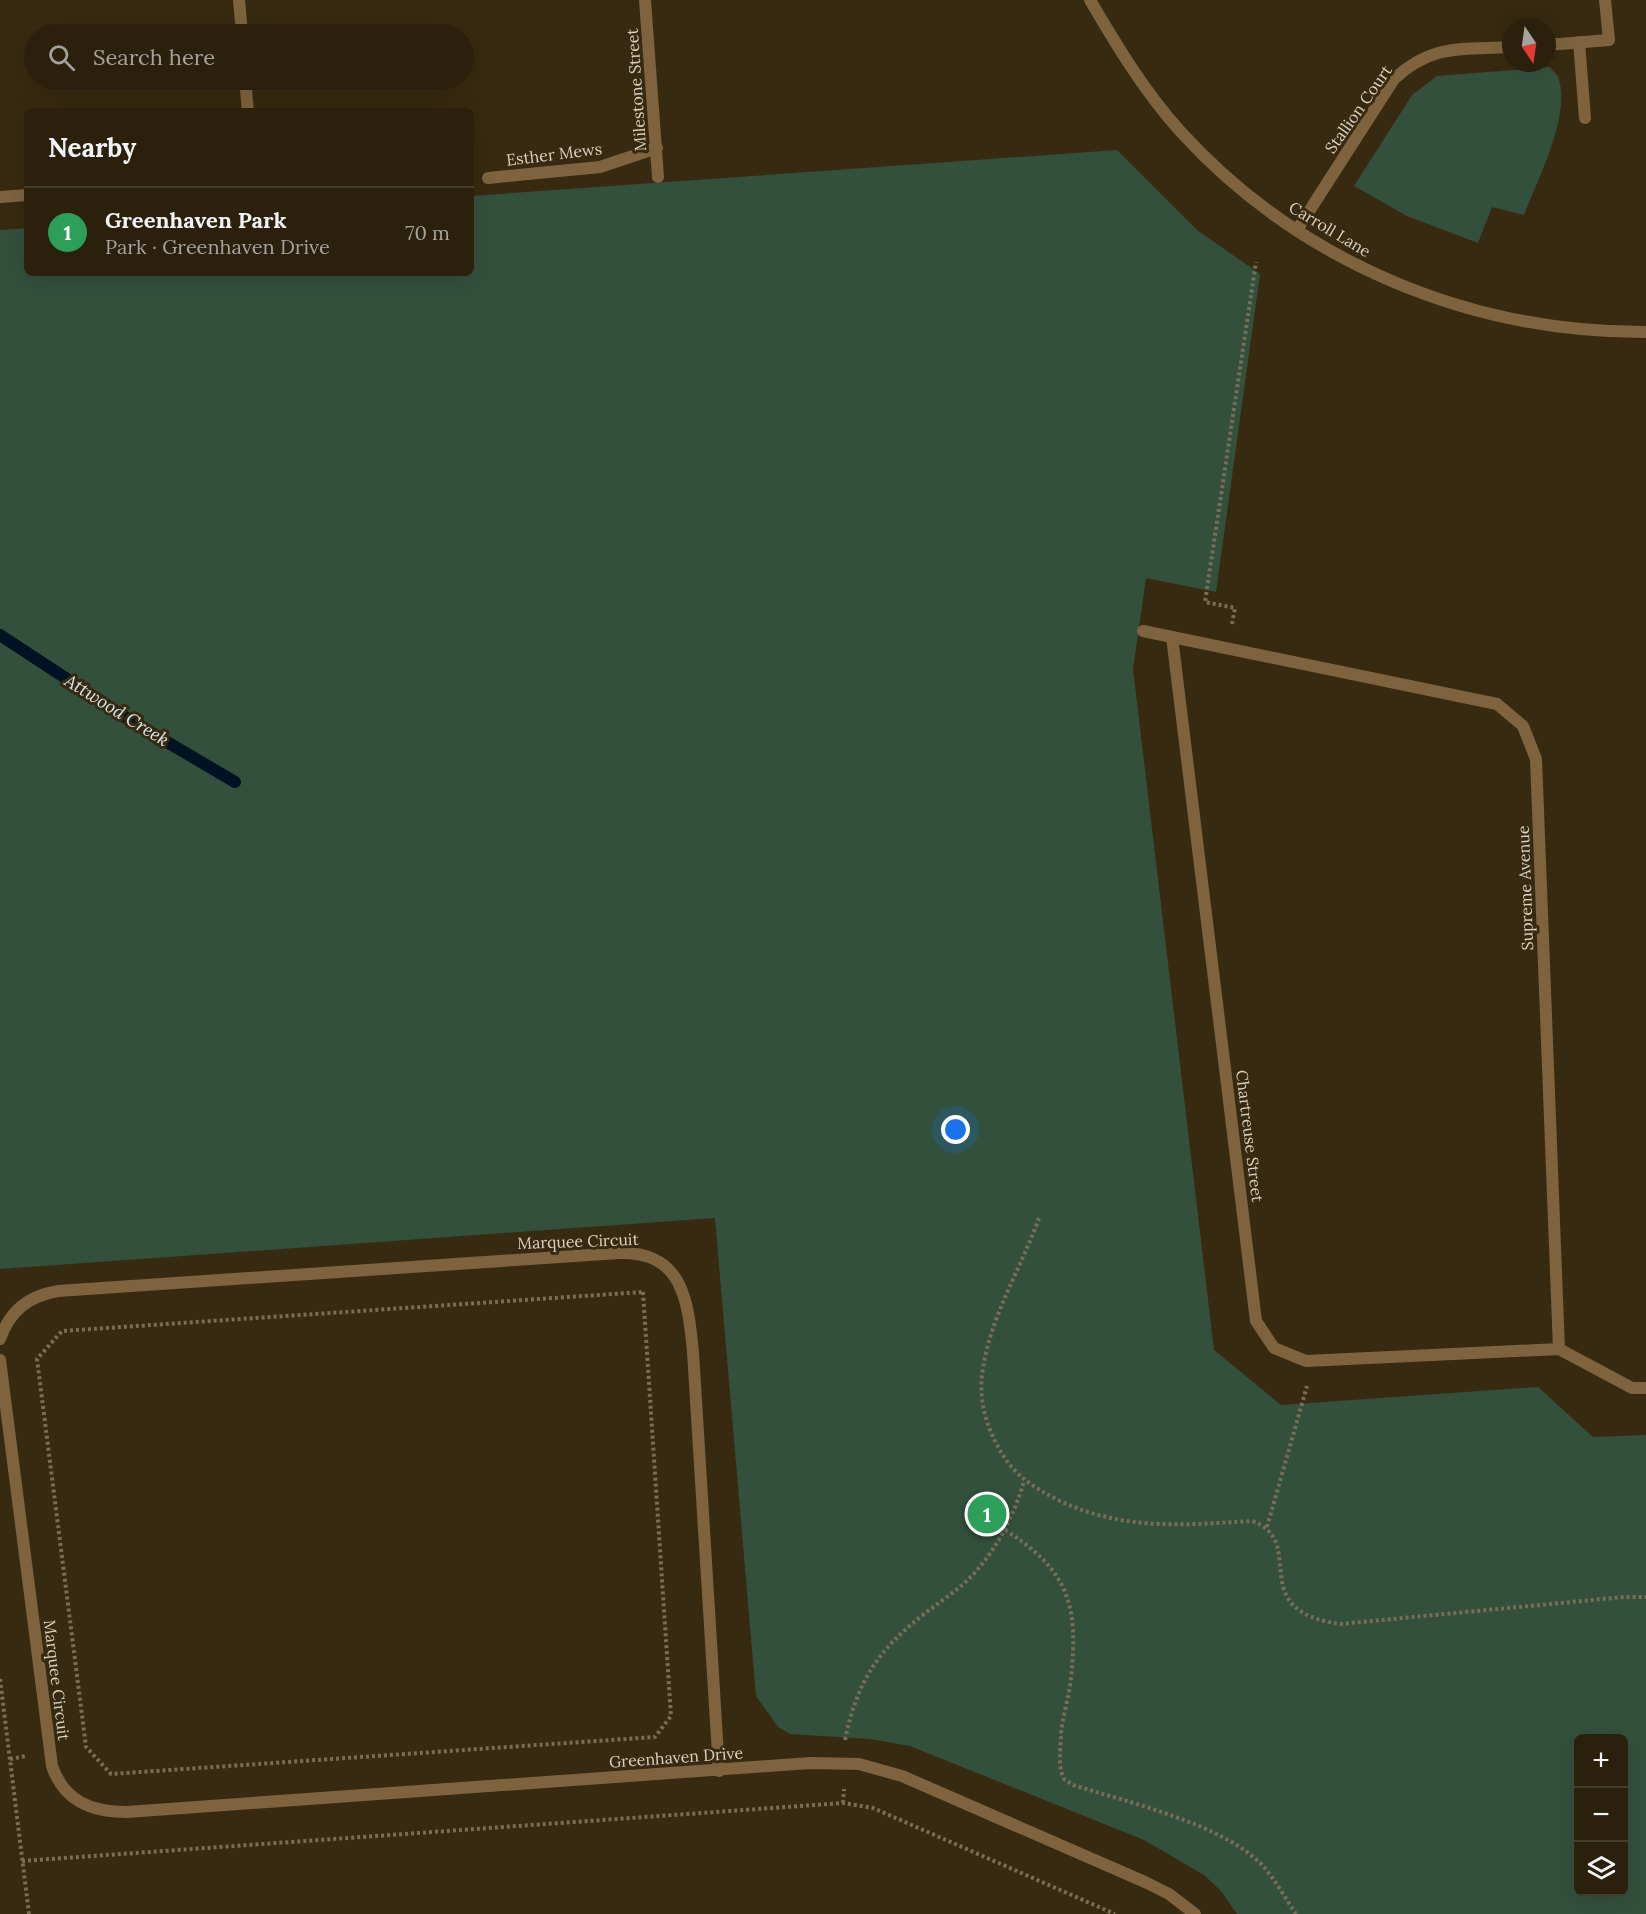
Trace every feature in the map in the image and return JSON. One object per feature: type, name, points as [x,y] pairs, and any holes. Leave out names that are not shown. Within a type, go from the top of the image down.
[{"type":"street","points":[[239,0],[241,24]]},
{"type":"street","name":"Milestone Street","points":[[645,0],[658,177]]},
{"type":"street","name":"Carroll Lane","points":[[1090,0],[1147,90],[1181,132],[1258,204],[1337,255],[1394,284],[1446,303],[1499,318],[1542,326],[1646,332]]},
{"type":"street","points":[[1556,44],[1609,40],[1605,0]]},
{"type":"street","points":[[1579,42],[1585,118]]},
{"type":"street","name":"Stallion Court","points":[[1297,230],[1394,79],[1411,64],[1433,52],[1502,48]]},
{"type":"street","points":[[247,90],[248,108]]},
{"type":"street","name":"Esther Mews","points":[[488,178],[600,167],[657,148]]},
{"type":"street","points":[[0,197],[24,195]]},
{"type":"street","name":"Supreme Avenue","points":[[1143,631],[1497,704],[1523,726],[1536,759],[1559,1349]]},
{"type":"street","name":"Chartreuse Street","points":[[1172,637],[1256,1321],[1274,1348],[1306,1361],[1559,1349]]},
{"type":"street","name":"Marquee Circuit","points":[[0,1339],[8,1321],[23,1304],[36,1296],[58,1291],[619,1253],[646,1255],[664,1264],[682,1291],[691,1331],[719,1771]]},
{"type":"street","points":[[1559,1349],[1632,1388],[1646,1388]]},
{"type":"street","name":"Marquee Circuit","points":[[0,1360],[52,1766],[63,1788],[79,1803],[98,1810],[127,1812]]},
{"type":"street","name":"Greenhaven Drive","points":[[127,1812],[810,1763],[859,1764],[902,1776],[1145,1882],[1176,1898],[1196,1914]]},
{"type":"path","points":[[1228,648],[1235,608],[1205,602],[1256,262]]},
{"type":"path","points":[[1039,1218],[996,1315],[981,1388],[984,1416],[995,1442],[1008,1464],[1024,1481],[1074,1507],[1124,1522],[1156,1525],[1252,1521],[1268,1527],[1276,1539],[1283,1591],[1291,1604],[1303,1615],[1320,1622],[1341,1624],[1624,1597],[1646,1597]]},
{"type":"path","points":[[643,1292],[671,1716],[655,1737],[111,1774],[86,1748],[37,1359],[62,1330],[643,1292]]},
{"type":"path","points":[[1268,1527],[1302,1414],[1307,1388],[1306,1361]]},
{"type":"path","points":[[843,1803],[850,1714],[856,1695],[869,1672],[892,1641],[976,1572],[1005,1530],[1024,1481]]},
{"type":"path","points":[[1005,1530],[1042,1557],[1068,1594],[1072,1658],[1062,1726],[1060,1763],[1064,1779],[1073,1785],[1178,1819],[1233,1843],[1261,1863],[1296,1914]]},
{"type":"path","points":[[0,1679],[29,1914]]},
{"type":"path","points":[[22,1861],[843,1803],[873,1808],[1115,1914]]},
{"type":"green space","points":[[1502,71],[1554,72],[1558,77],[1561,92],[1557,128],[1524,215],[1492,207],[1478,243],[1407,216],[1354,186],[1412,95],[1437,76]]},
{"type":"green space","points":[[1117,150],[1197,230],[1260,274],[1216,592],[1146,578],[1133,669],[1214,1350],[1281,1405],[1538,1387],[1593,1437],[1646,1435],[1646,1914],[1237,1914],[1221,1891],[1204,1875],[1144,1840],[910,1746],[870,1739],[790,1734],[778,1727],[756,1696],[715,1218],[0,1269],[0,230],[24,228],[24,276],[474,276],[474,196]]},
{"type":"waterway","name":"Attwood Creek","points":[[0,635],[128,719],[235,782]]},
{"type":"place","name":"Greenhaven Park","points":[[987,1514]]}]
